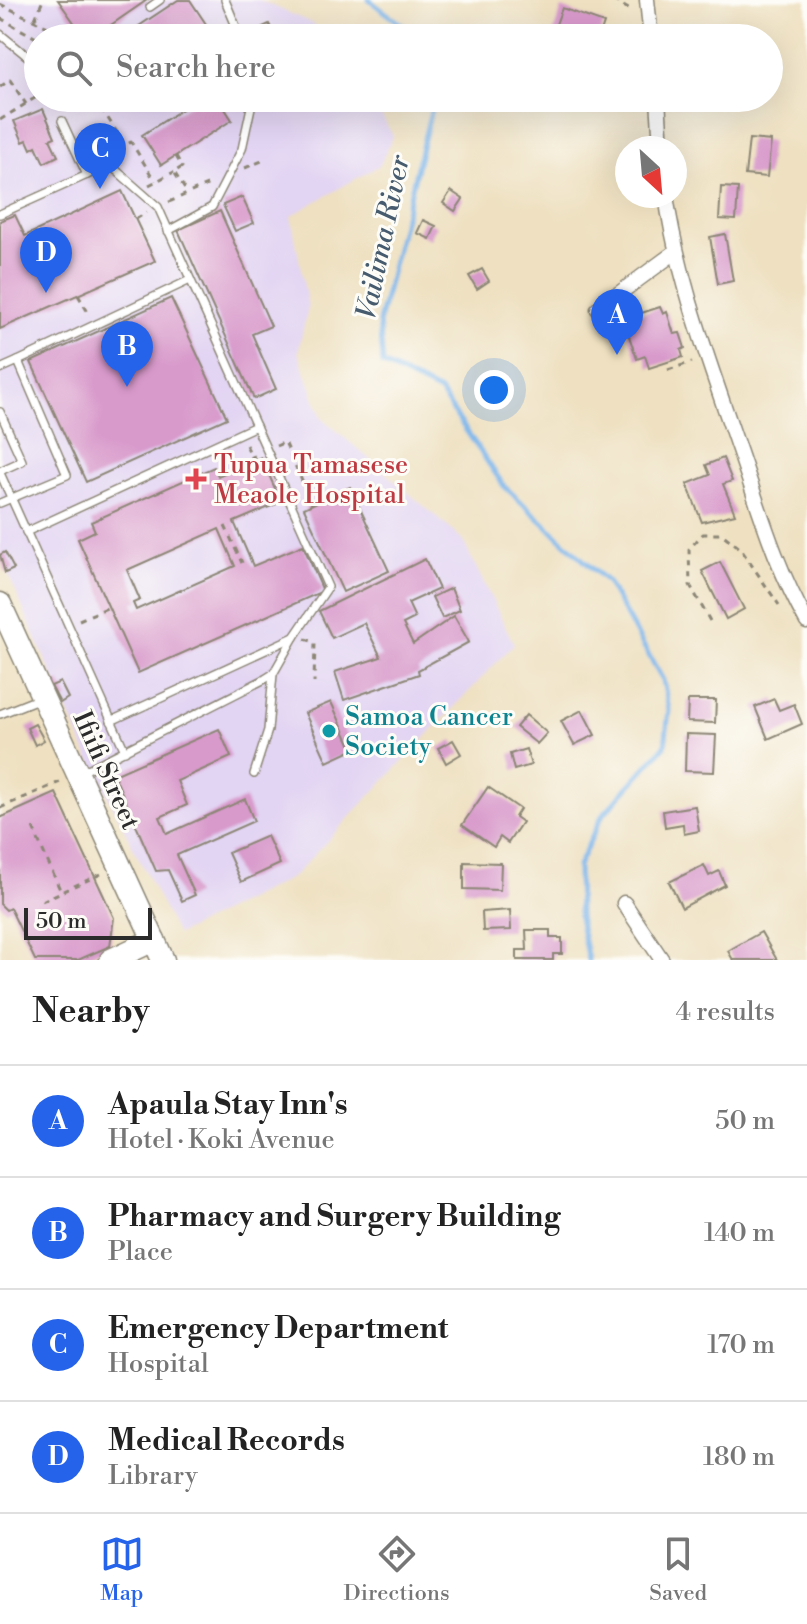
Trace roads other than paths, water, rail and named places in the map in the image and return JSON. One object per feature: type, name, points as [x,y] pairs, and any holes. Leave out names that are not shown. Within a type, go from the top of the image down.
[{"type":"main road","name":"Ifiifi Street","points":[[0,604],[158,950]]},
{"type":"main road","points":[[111,960],[158,950]]},
{"type":"street","points":[[647,0],[650,24]]},
{"type":"street","points":[[659,112],[660,136]]},
{"type":"street","points":[[668,208],[674,253],[706,357],[772,547],[807,622]]},
{"type":"street","points":[[598,309],[674,253]]},
{"type":"street","points":[[624,903],[662,960]]},
{"type":"lane","points":[[150,7],[160,0]]},
{"type":"lane","points":[[225,0],[235,24]]},
{"type":"lane","points":[[0,34],[24,54]]},
{"type":"lane","points":[[168,231],[212,207],[242,149],[250,112]]},
{"type":"lane","points":[[62,121],[87,175]]},
{"type":"lane","points":[[0,214],[109,164],[158,207],[328,587],[273,674],[268,730],[254,774]]},
{"type":"lane","points":[[0,369],[190,280]]},
{"type":"lane","points":[[0,503],[67,475],[18,361]]},
{"type":"lane","points":[[0,412],[22,461],[0,472],[125,751]]},
{"type":"lane","points":[[26,532],[256,426]]},
{"type":"lane","points":[[111,721],[294,637]]},
{"type":"lane","points":[[78,774],[273,674]]},
{"type":"lane","points":[[0,714],[44,697]]},
{"type":"waterway","name":"Vailima River","points":[[369,0],[401,24]]},
{"type":"waterway","name":"Vailima River","points":[[431,112],[379,322],[383,364],[440,392],[504,486],[607,582],[663,680],[669,710],[665,746],[602,816],[578,866],[579,917],[588,960]]},
{"type":"place","name":"Emergency Department","points":[[100,189]]},
{"type":"place","name":"Medical Records","points":[[46,293]]},
{"type":"place","name":"Apaula Stay Inn's","points":[[617,355]]},
{"type":"place","name":"Pharmacy and Surgery Building","points":[[127,387]]},
{"type":"place","name":"Tupua Tamasese Meaole Hospital","points":[[196,479]]},
{"type":"place","name":"Samoa Cancer Society","points":[[329,731]]}]
